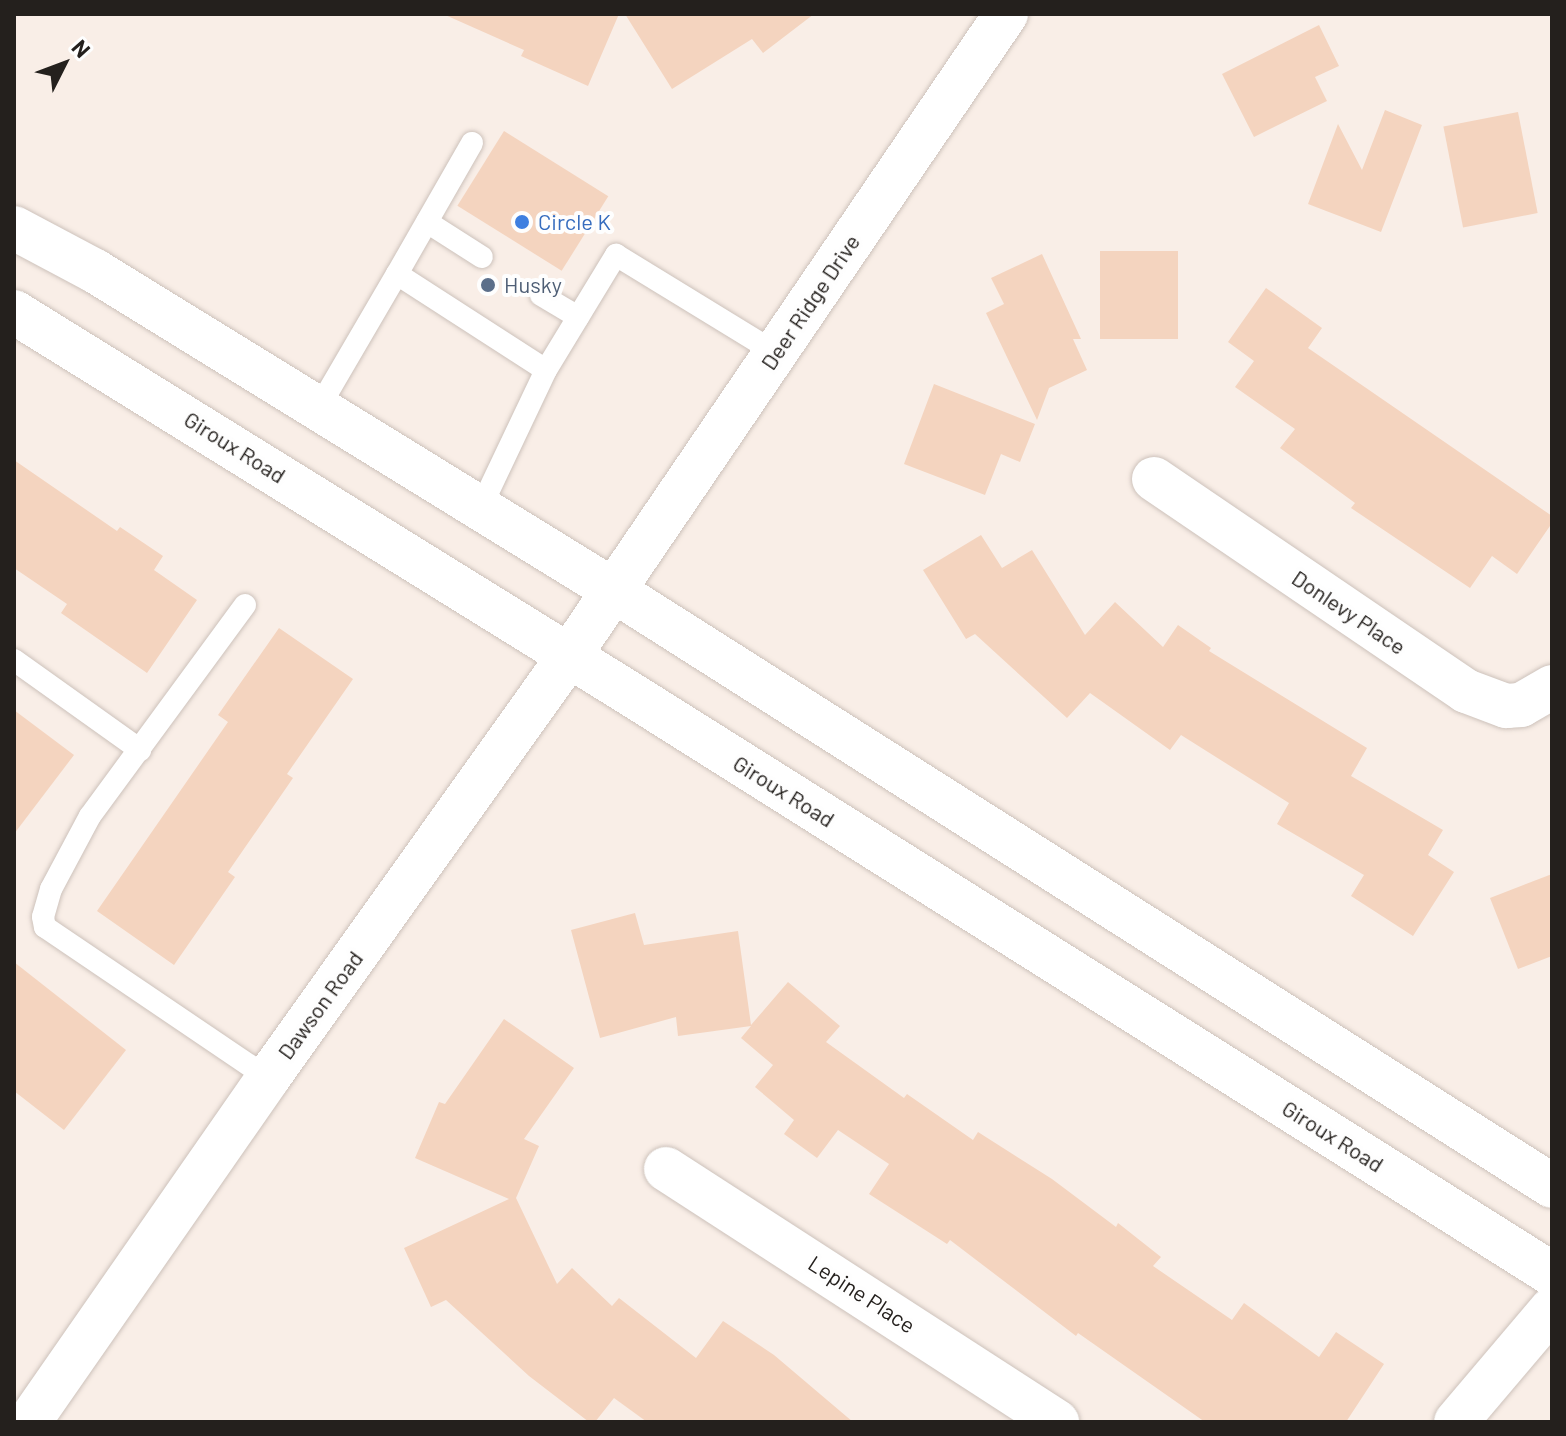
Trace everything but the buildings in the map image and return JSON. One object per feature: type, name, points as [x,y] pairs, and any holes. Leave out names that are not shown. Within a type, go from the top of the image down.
[{"type":"main road","name":"Deer Ridge Drive","points":[[613,590],[1006,14]]},
{"type":"main road","points":[[14,228],[95,271],[613,590],[1552,1186]]},
{"type":"main road","name":"Giroux Road","points":[[14,312],[569,656],[1552,1274]]},
{"type":"main road","name":"Donlevy Place","points":[[1154,479],[1466,691],[1506,706],[1521,705],[1552,687]]},
{"type":"main road","name":"Dawson Road","points":[[29,1422],[613,590]]},
{"type":"main road","name":"Lepine Place","points":[[666,1169],[1057,1422]]},
{"type":"main road","points":[[1456,1422],[1552,1309]]},
{"type":"lane","points":[[318,409],[472,143]]},
{"type":"lane","points":[[427,222],[482,257]]},
{"type":"lane","points":[[480,509],[546,370],[616,255],[776,353]]},
{"type":"lane","points":[[397,274],[546,370]]},
{"type":"lane","points":[[541,295],[578,317]]},
{"type":"lane","points":[[245,605],[90,816],[51,889],[43,917],[45,927],[268,1078]]},
{"type":"lane","points":[[14,660],[140,750]]},
{"type":"place","name":"Circle K","points":[[522,222]]},
{"type":"place","name":"Husky","points":[[488,285]]}]
